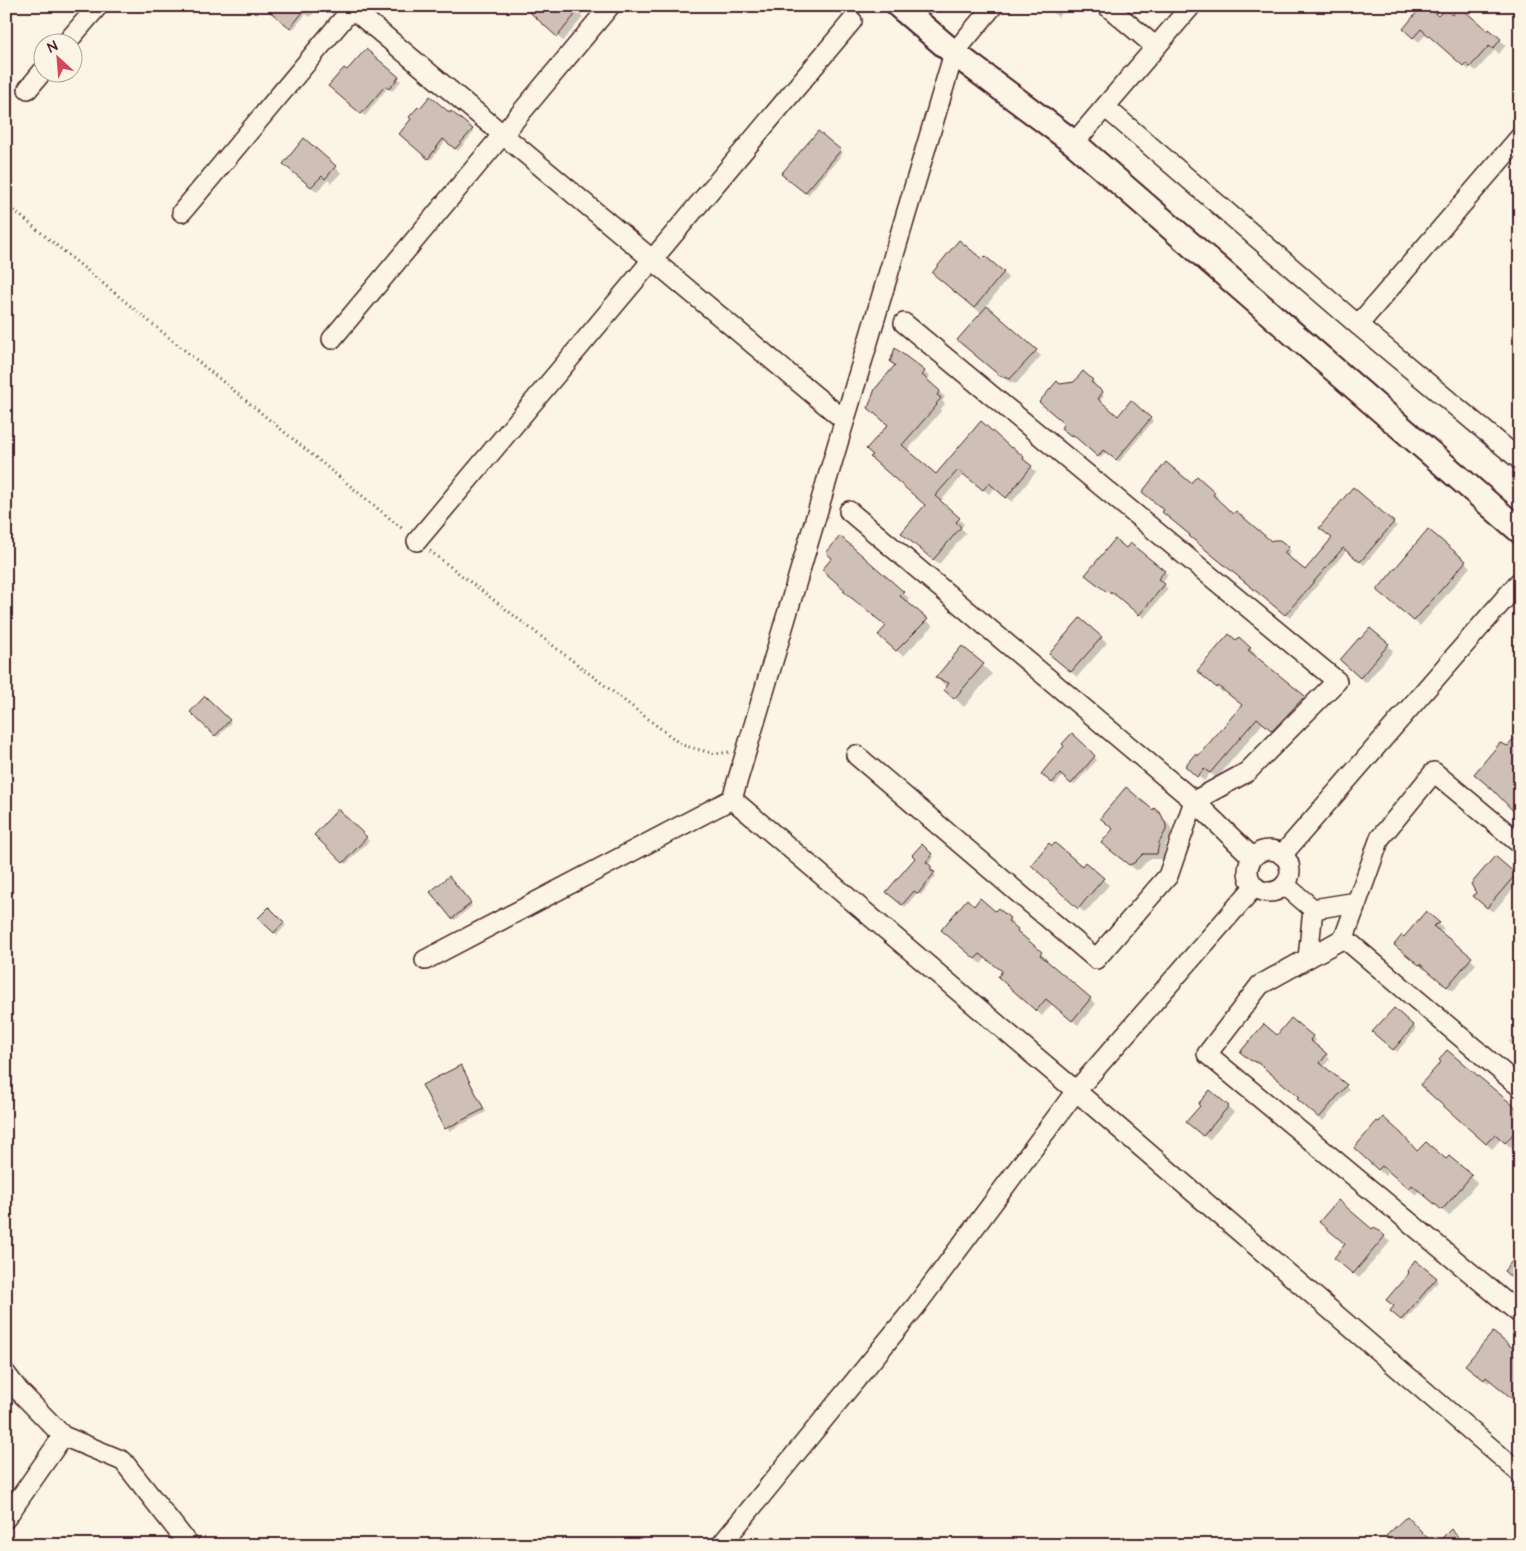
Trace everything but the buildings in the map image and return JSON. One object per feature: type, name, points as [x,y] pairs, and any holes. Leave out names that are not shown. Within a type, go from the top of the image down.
[{"type":"street","points":[[76,32],[98,6]]},
{"type":"street","points":[[332,339],[610,6]]},
{"type":"street","points":[[899,6],[954,52],[1074,143],[1520,531]]},
{"type":"street","points":[[424,960],[732,799],[954,52],[993,6]]},
{"type":"street","points":[[1107,6],[1156,47]]},
{"type":"street","points":[[1074,143],[1191,6]]},
{"type":"street","points":[[182,212],[351,7],[844,420]]},
{"type":"street","points":[[417,541],[852,21]]},
{"type":"street","points":[[28,89],[34,82]]},
{"type":"street","points":[[1105,107],[1358,325],[1520,460]]},
{"type":"street","points":[[1358,325],[1520,137]]},
{"type":"street","points":[[856,755],[1096,959],[1168,876],[1194,801],[1247,772],[1337,681],[904,322]]},
{"type":"street","points":[[849,511],[1194,801],[1252,857]]},
{"type":"street","points":[[1282,854],[1520,581]]},
{"type":"street","points":[[1520,844],[1434,772],[1380,838],[1344,938],[1260,985],[1207,1054],[1520,1314]]},
{"type":"street","points":[[732,799],[1076,1091],[1520,1473]]},
{"type":"street","points":[[1267,850],[1282,854],[1289,864],[1290,875],[1285,885],[1276,892],[1264,892],[1254,887],[1248,878],[1248,867],[1252,857],[1267,850]]},
{"type":"street","points":[[1285,885],[1313,909],[1357,902]]},
{"type":"street","points":[[721,1545],[916,1306],[1076,1091],[1254,887]]},
{"type":"street","points":[[1308,958],[1313,909]]},
{"type":"street","points":[[1344,938],[1520,1087]]},
{"type":"street","points":[[6,1374],[19,1391],[63,1436],[123,1461],[189,1545]]},
{"type":"street","points":[[6,1518],[63,1436]]},
{"type":"path","points":[[6,204],[417,541],[682,745],[715,754],[747,749]]}]
